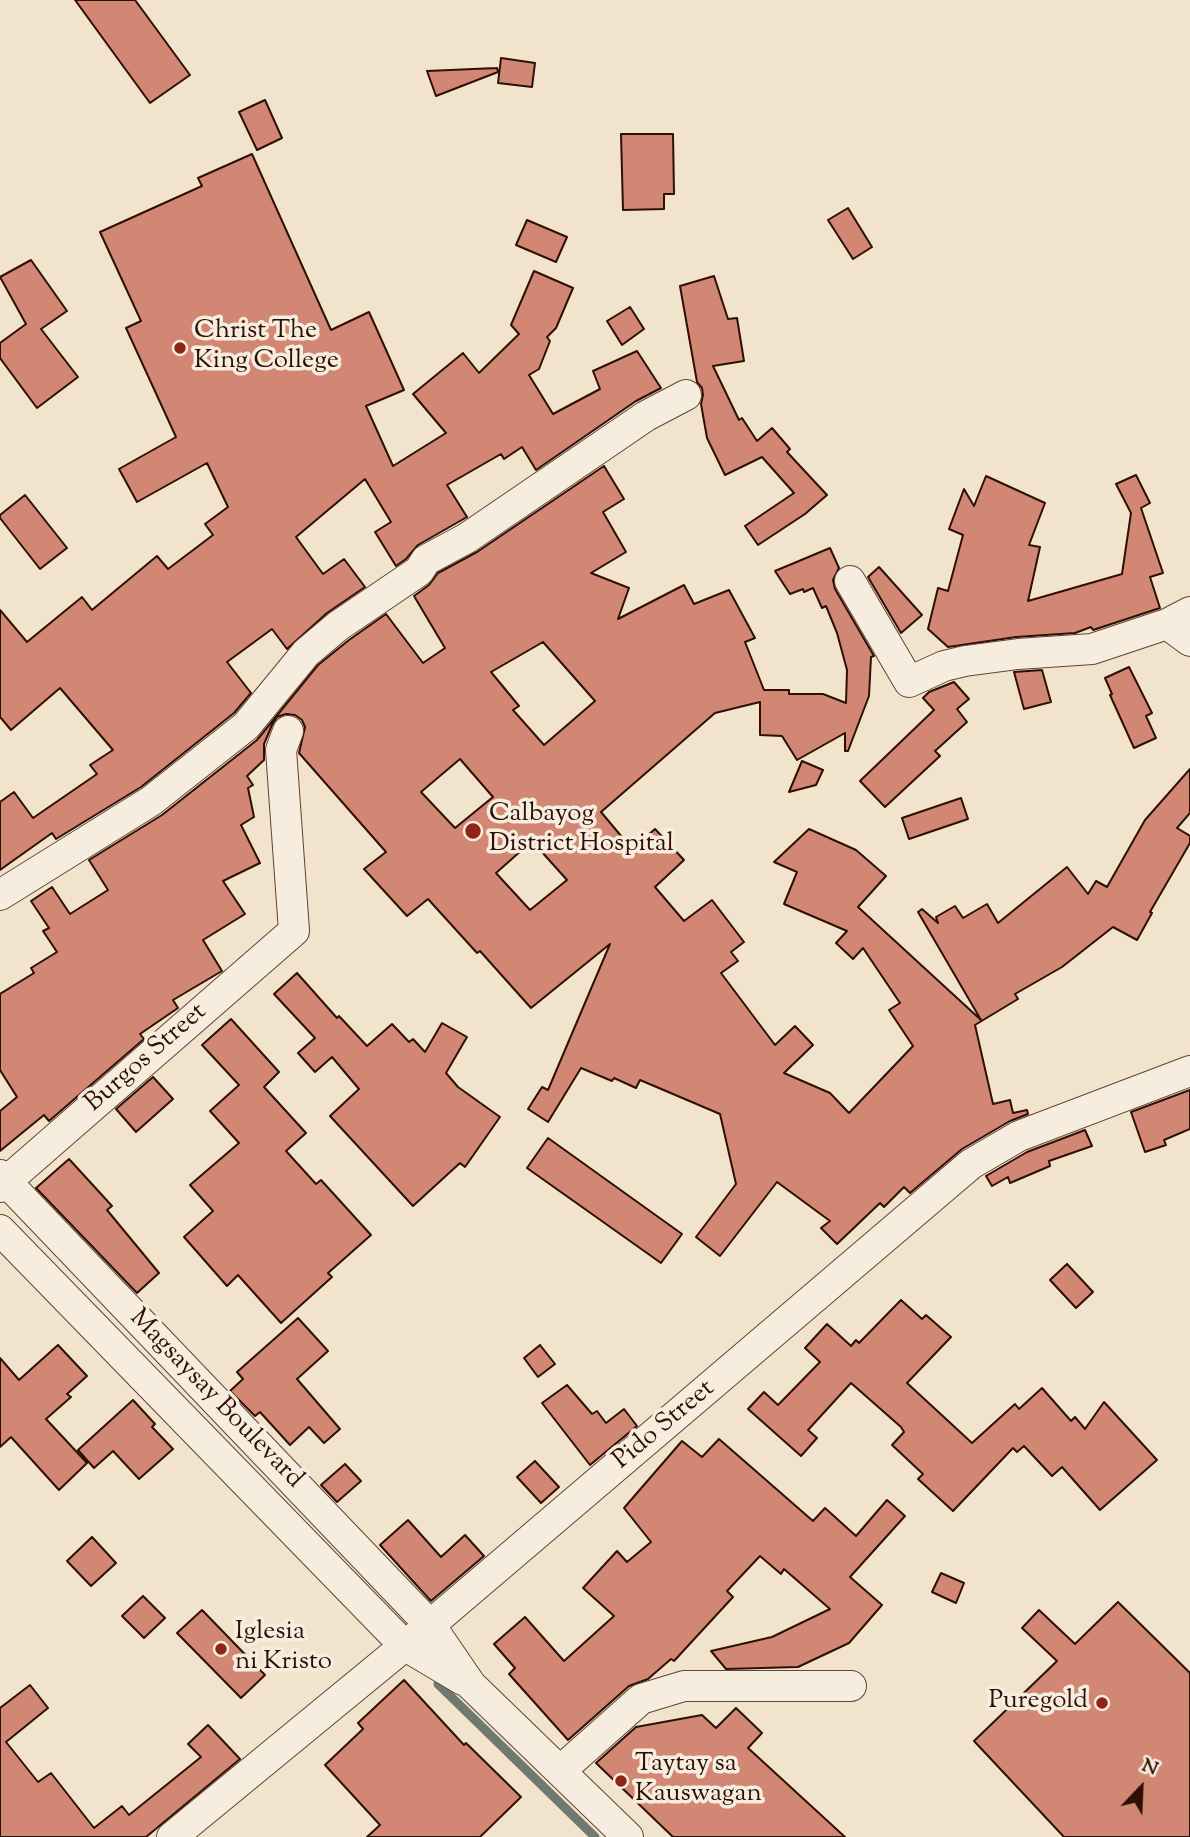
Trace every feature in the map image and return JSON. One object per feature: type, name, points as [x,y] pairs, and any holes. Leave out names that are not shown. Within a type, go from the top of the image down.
[{"type":"street","points":[[0,895],[162,793],[246,726],[306,653],[338,626],[419,570],[426,560],[467,538],[646,416],[686,395]]},
{"type":"street","points":[[850,581],[909,682],[944,666],[965,661],[1092,649],[1182,626]]},
{"type":"street","name":"Burgos Street","points":[[2,1181],[294,932],[281,750],[288,731]]},
{"type":"street","name":"Pido Street","points":[[172,1837],[430,1625],[971,1164],[1019,1136],[1190,1071]]},
{"type":"street","name":"Magsaysay Boulevard","points":[[2,1181],[430,1625],[471,1685]]},
{"type":"street","name":"Magsaysay Boulevard","points":[[0,1230],[404,1645],[471,1685]]},
{"type":"street","points":[[240,1476],[265,1452]]},
{"type":"street","points":[[471,1685],[628,1837]]},
{"type":"street","points":[[560,1771],[641,1699],[684,1686],[851,1686]]},
{"type":"building","points":[[75,0],[135,0],[190,75],[150,103]]},
{"type":"building","points":[[501,58],[535,63],[532,87],[498,83]]},
{"type":"building","points":[[497,68],[498,72],[436,96],[427,71]]},
{"type":"building","points":[[265,100],[282,138],[257,150],[239,112]]},
{"type":"building","points":[[621,134],[673,134],[674,194],[664,194],[664,209],[623,210]]},
{"type":"building","points":[[252,154],[331,330],[369,312],[404,390],[366,406],[393,466],[446,433],[413,394],[463,353],[479,373],[519,334],[511,325],[534,271],[573,288],[556,328],[547,337],[550,341],[539,369],[529,375],[553,414],[600,389],[593,371],[637,351],[661,388],[636,401],[536,470],[522,447],[504,459],[501,454],[447,485],[467,517],[418,545],[396,566],[375,532],[391,522],[365,479],[296,537],[323,574],[344,559],[365,587],[327,613],[287,649],[272,629],[227,662],[251,693],[234,713],[141,787],[56,839],[52,833],[0,870],[0,802],[14,792],[33,818],[97,774],[90,765],[113,750],[60,688],[11,730],[0,717],[0,610],[27,642],[82,597],[92,610],[157,556],[168,569],[213,535],[205,524],[228,507],[207,463],[137,502],[119,469],[176,437],[126,328],[141,321],[100,232],[202,186],[198,178]]},
{"type":"building","points":[[848,208],[872,247],[853,259],[828,220]]},
{"type":"building","points":[[527,220],[567,237],[556,262],[516,245]]},
{"type":"building","points":[[31,260],[67,311],[41,329],[78,377],[37,408],[0,358],[0,343],[26,324],[0,277]]},
{"type":"building","points":[[714,276],[728,319],[737,318],[744,361],[713,366],[739,420],[742,418],[757,441],[772,428],[790,449],[787,452],[827,495],[805,514],[758,545],[745,526],[794,493],[762,457],[725,475],[707,438],[701,404],[702,388],[697,382],[680,286]]},
{"type":"building","points":[[630,307],[644,329],[622,345],[607,321]]},
{"type":"building","points":[[604,466],[624,499],[603,512],[626,552],[591,573],[629,588],[618,619],[684,585],[694,604],[729,590],[755,638],[745,642],[764,690],[789,690],[789,694],[823,694],[846,703],[847,670],[826,606],[822,608],[813,588],[790,594],[775,571],[830,548],[839,568],[833,580],[835,589],[874,656],[871,657],[869,696],[848,751],[845,751],[845,733],[797,760],[782,736],[760,735],[760,702],[715,713],[601,812],[632,849],[655,829],[684,860],[655,887],[684,921],[712,900],[744,942],[731,952],[738,961],[721,973],[775,1045],[795,1026],[813,1045],[784,1073],[830,1093],[849,1113],[913,1046],[889,1010],[900,1003],[863,948],[853,959],[836,943],[847,931],[784,904],[797,872],[774,862],[809,829],[856,850],[886,876],[858,907],[981,1020],[918,912],[922,909],[938,923],[936,917],[955,906],[963,918],[987,904],[998,923],[1067,867],[1088,894],[1096,881],[1107,887],[1145,820],[1190,769],[1190,813],[1177,828],[1190,836],[1190,843],[1137,940],[1113,927],[1062,967],[1015,994],[1018,999],[975,1025],[993,1104],[1010,1100],[1013,1113],[1027,1110],[1028,1114],[1010,1121],[962,1149],[910,1193],[904,1187],[884,1207],[880,1203],[837,1244],[821,1228],[830,1221],[777,1182],[720,1256],[696,1237],[736,1184],[720,1114],[640,1080],[636,1088],[581,1068],[548,1122],[528,1109],[542,1087],[548,1090],[610,944],[531,1008],[428,899],[407,916],[364,869],[386,852],[299,753],[305,727],[302,720],[295,715],[286,714],[277,717],[264,744],[264,760],[247,776],[253,785],[248,788],[254,817],[241,825],[260,863],[223,881],[245,914],[203,940],[222,971],[173,1000],[178,1008],[140,1034],[144,1039],[49,1121],[44,1115],[0,1151],[0,1111],[17,1097],[0,1070],[0,994],[34,973],[31,968],[57,952],[43,931],[49,928],[31,901],[52,887],[70,914],[108,890],[89,860],[162,815],[257,740],[318,665],[386,614],[423,663],[445,648],[414,596],[429,585],[438,573],[477,552]],"holes":[[[543,642],[595,701],[544,745],[513,710],[519,706],[491,672]],[[460,759],[493,797],[455,828],[421,792]],[[532,841],[567,880],[530,910],[496,873]]]},
{"type":"building","points":[[1136,475],[1150,503],[1141,508],[1163,573],[1150,577],[1160,608],[1093,630],[1091,627],[1075,633],[1016,637],[948,647],[928,629],[938,588],[948,591],[963,535],[949,529],[964,489],[974,506],[986,476],[1045,503],[1029,545],[1040,547],[1028,601],[1122,574],[1131,513],[1116,484]]},
{"type":"building","points":[[25,495],[67,548],[40,569],[0,518],[0,515]]},
{"type":"building","points":[[879,567],[922,615],[901,633],[868,577]]},
{"type":"building","points":[[1129,667],[1152,713],[1146,716],[1156,738],[1134,748],[1105,678]]},
{"type":"building","points":[[1042,670],[1051,702],[1024,709],[1014,672]]},
{"type":"building","points":[[954,682],[969,699],[957,709],[967,722],[935,751],[940,756],[885,807],[860,781],[934,710],[923,698],[929,692]]},
{"type":"building","points":[[802,761],[823,770],[816,785],[789,792]]},
{"type":"building","points":[[961,798],[968,819],[909,839],[902,818]]},
{"type":"building","points":[[297,973],[337,1018],[339,1016],[367,1046],[392,1024],[409,1042],[413,1039],[425,1052],[442,1023],[467,1037],[446,1073],[458,1087],[500,1117],[465,1167],[460,1163],[413,1206],[330,1116],[359,1089],[332,1057],[315,1072],[298,1053],[315,1038],[274,994]]},
{"type":"building","points":[[231,1019],[279,1072],[264,1087],[306,1133],[286,1151],[316,1184],[321,1180],[371,1235],[328,1273],[332,1277],[281,1323],[238,1275],[227,1286],[184,1237],[213,1211],[190,1185],[239,1143],[210,1111],[239,1085],[202,1045]]},
{"type":"building","points":[[153,1077],[173,1099],[136,1132],[116,1109]]},
{"type":"building","points":[[1190,1090],[1190,1129],[1164,1140],[1166,1145],[1145,1152],[1131,1112]]},
{"type":"building","points":[[1085,1130],[1092,1146],[1049,1161],[1050,1166],[1010,1183],[1008,1177],[992,1186],[986,1176],[1027,1152]]},
{"type":"building","points":[[548,1138],[682,1234],[661,1263],[527,1168]]},
{"type":"building","points":[[69,1159],[112,1206],[107,1210],[159,1273],[137,1293],[36,1188]]},
{"type":"building","points":[[1067,1264],[1093,1292],[1076,1308],[1050,1280]]},
{"type":"building","points":[[901,1300],[922,1319],[926,1315],[951,1337],[907,1383],[972,1443],[1015,1404],[1019,1409],[1042,1388],[1071,1421],[1075,1417],[1085,1429],[1104,1402],[1157,1460],[1100,1510],[1062,1467],[1052,1476],[1024,1446],[1017,1452],[1013,1448],[953,1511],[918,1479],[923,1474],[892,1445],[904,1432],[901,1427],[851,1383],[808,1430],[817,1438],[801,1456],[748,1409],[764,1392],[778,1405],[820,1362],[805,1348],[827,1324],[851,1346],[856,1340],[859,1343]]},
{"type":"building","points":[[298,1318],[328,1351],[297,1379],[340,1429],[324,1443],[309,1427],[290,1445],[260,1412],[255,1416],[230,1391],[243,1379],[237,1372]]},
{"type":"building","points":[[58,1345],[87,1376],[67,1394],[71,1397],[46,1419],[87,1463],[59,1490],[11,1437],[0,1447],[0,1358],[19,1380]]},
{"type":"building","points":[[540,1345],[555,1364],[538,1377],[524,1358]]},
{"type":"building","points":[[567,1385],[592,1414],[597,1411],[606,1423],[624,1409],[637,1426],[590,1465],[542,1403]]},
{"type":"building","points":[[133,1400],[155,1424],[152,1427],[173,1449],[139,1479],[113,1451],[94,1468],[78,1450]]},
{"type":"building","points":[[719,1439],[813,1521],[825,1508],[856,1536],[887,1500],[905,1516],[850,1577],[882,1605],[849,1643],[798,1667],[726,1669],[711,1651],[772,1637],[830,1609],[784,1569],[781,1574],[760,1556],[727,1591],[733,1597],[674,1661],[671,1659],[648,1679],[629,1686],[568,1740],[509,1674],[515,1668],[494,1644],[525,1617],[564,1661],[614,1616],[583,1588],[617,1551],[627,1562],[651,1542],[624,1508],[682,1441],[702,1457]]},
{"type":"building","points":[[535,1461],[559,1487],[541,1503],[517,1477]]},
{"type":"building","points":[[345,1464],[361,1481],[337,1502],[321,1485]]},
{"type":"building","points":[[408,1520],[441,1557],[465,1535],[484,1556],[431,1601],[380,1545]]},
{"type":"building","points":[[92,1537],[116,1563],[91,1586],[67,1561]]},
{"type":"building","points":[[941,1573],[964,1583],[956,1603],[932,1592]]},
{"type":"building","points":[[143,1596],[165,1618],[144,1638],[122,1616]]},
{"type":"building","name":"Puregold","points":[[1118,1602],[1190,1673],[1190,1837],[1064,1837],[974,1741],[1057,1661],[1022,1628],[1039,1610],[1075,1644]]},
{"type":"building","points":[[202,1610],[265,1675],[241,1698],[177,1633]]},
{"type":"building","points":[[404,1680],[464,1745],[466,1743],[521,1797],[480,1837],[367,1837],[380,1825],[325,1765],[363,1729],[358,1723]]},
{"type":"building","points":[[30,1685],[48,1708],[6,1742],[38,1782],[51,1773],[94,1828],[122,1806],[129,1815],[201,1757],[188,1744],[208,1725],[240,1759],[146,1837],[0,1837],[0,1708]]},
{"type":"building","points":[[736,1708],[762,1733],[748,1748],[845,1837],[673,1837],[596,1763],[636,1727],[702,1715],[716,1728]]},
{"type":"waterway","points":[[438,1684],[595,1837]]},
{"type":"place","name":"Christ The King College","points":[[180,348]]},
{"type":"place","name":"Calbayog District Hospital","points":[[473,831]]},
{"type":"place","name":"Iglesia ni Kristo","points":[[221,1649]]},
{"type":"place","name":"Puregold","points":[[1102,1703]]},
{"type":"place","name":"Taytay sa Kauswagan","points":[[621,1781]]}]
